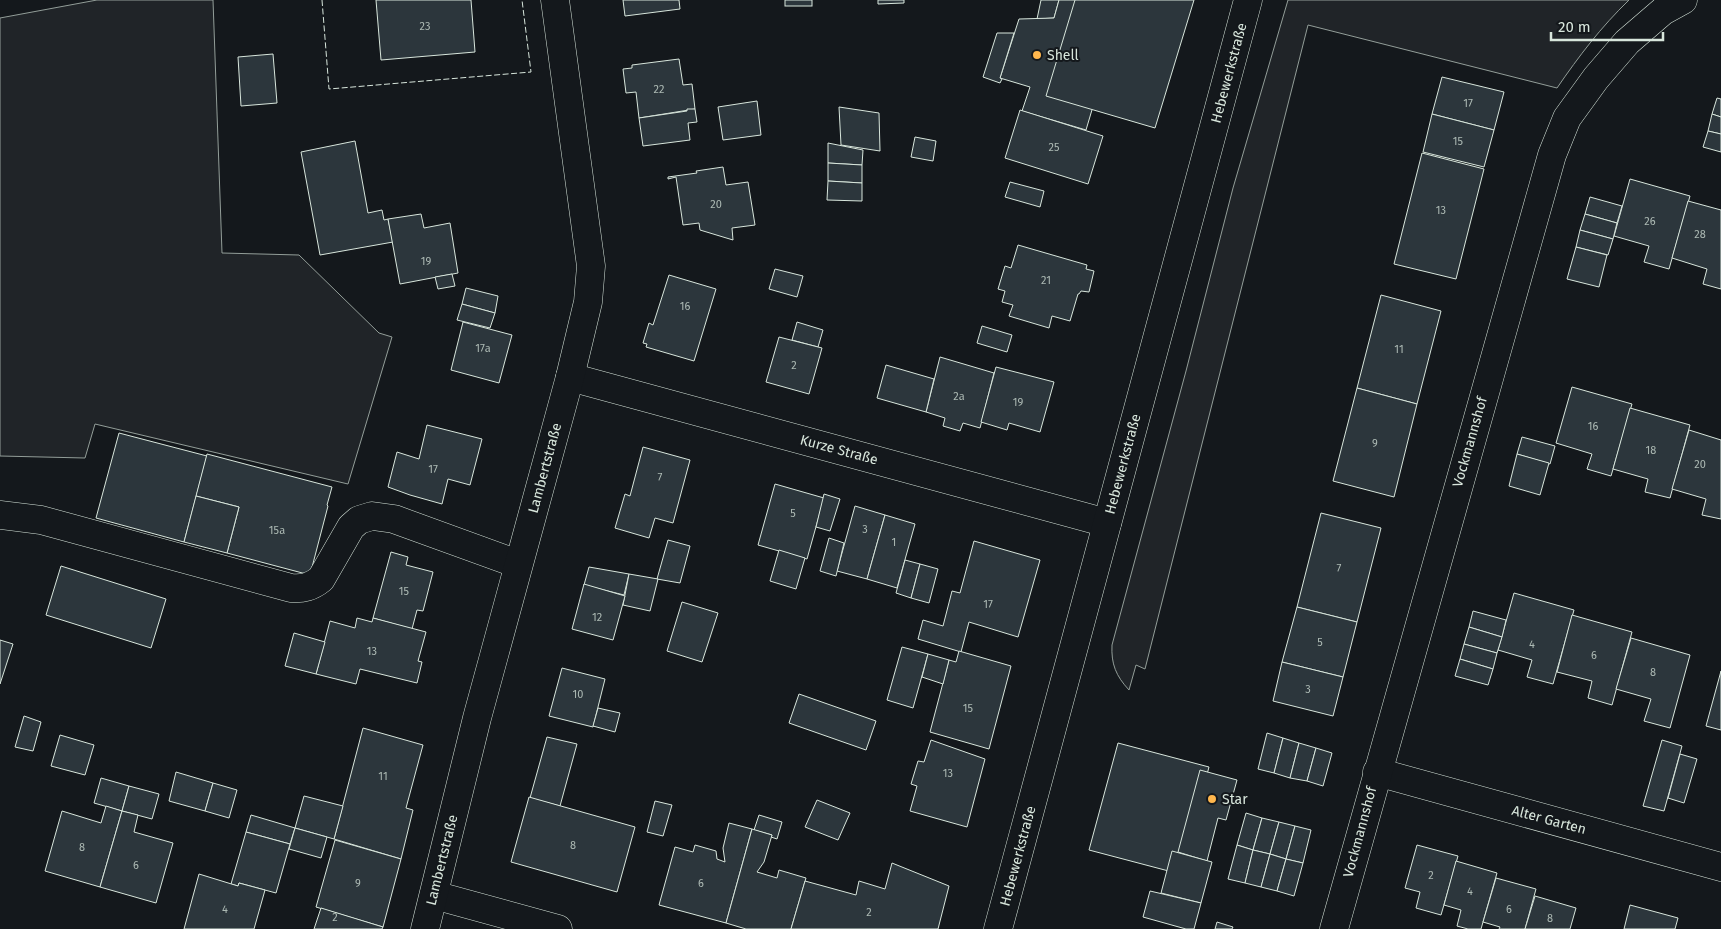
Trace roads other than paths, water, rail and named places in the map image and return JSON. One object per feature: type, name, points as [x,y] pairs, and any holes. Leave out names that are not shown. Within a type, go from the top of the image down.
[{"type":"street","name":"Lambertstraße","points":[[425,929],[476,718],[570,377],[588,302],[591,266],[555,0]]},
{"type":"street","name":"Hebewerkstraße","points":[[998,929],[1248,0]]},
{"type":"street","name":"Vockmannshof","points":[[1334,929],[1552,155],[1567,118],[1596,78],[1627,42],[1663,11],[1683,0]]},
{"type":"street","name":"Kurze Straße","points":[[570,377],[1107,523]]},
{"type":"street","points":[[0,515],[41,520],[291,588],[303,589],[313,586],[321,579],[351,527],[359,520],[372,516],[394,519],[518,564]]},
{"type":"street","name":"Alter Garten","points":[[1377,772],[1721,867]]},
{"type":"street","points":[[434,895],[558,929]]},
{"type":"place","name":"Shell","points":[[1037,55]]},
{"type":"place","name":"Star","points":[[1212,799]]}]
